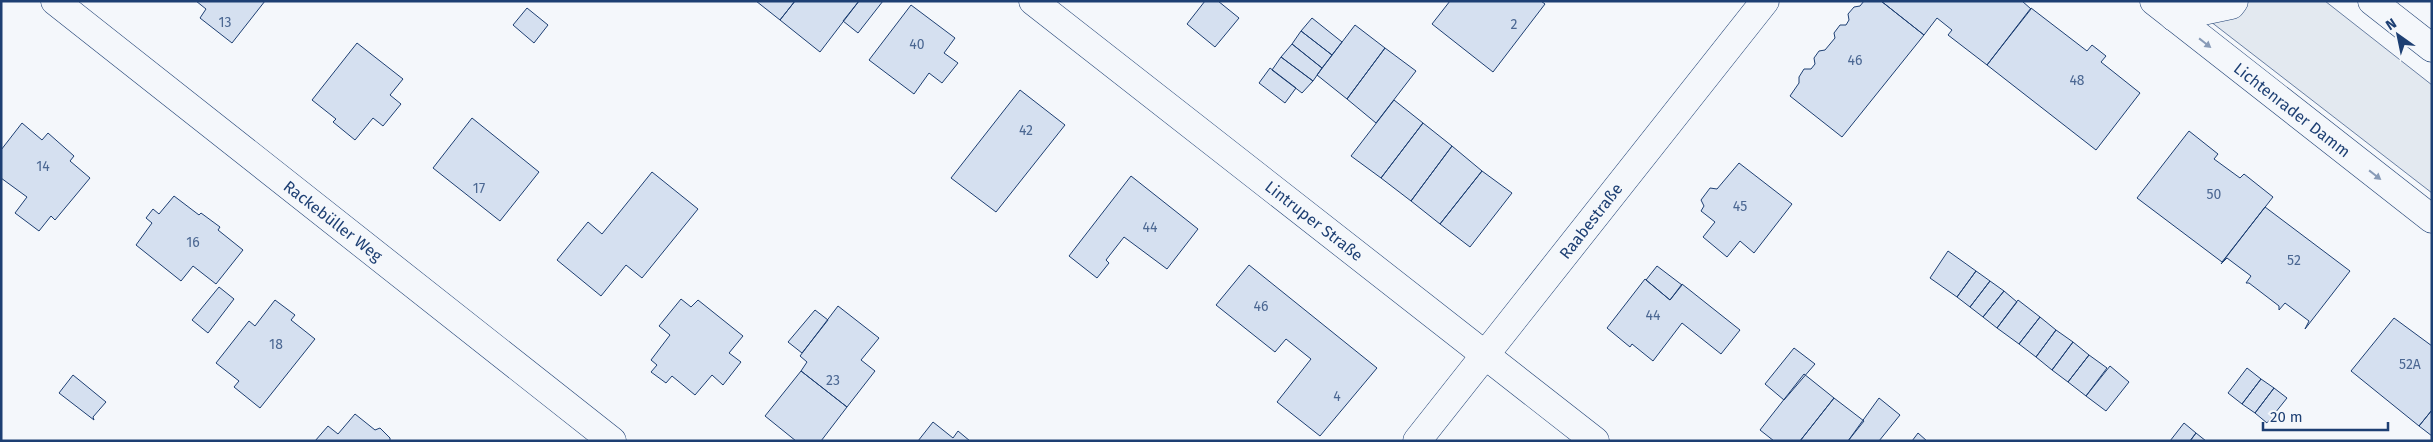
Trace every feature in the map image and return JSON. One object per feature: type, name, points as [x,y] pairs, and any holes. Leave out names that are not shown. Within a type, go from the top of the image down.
[{"type":"street","name":"Rackebüller Weg","points":[[55,1],[612,441]]},
{"type":"street","name":"Lintruper Straße","points":[[1033,1],[1595,441]]},
{"type":"street","name":"Raabestraße","points":[[1417,441],[1765,1]]},
{"type":"street","points":[[2164,9],[2231,5],[2234,1]]},
{"type":"street","points":[[2372,1],[2432,48]]},
{"type":"street","name":"Lichtenrader Damm","points":[[2164,9],[2432,219]]},
{"type":"shaded area","points":[[2184,1],[2325,1],[2432,85],[2432,193]]},
{"type":"building","points":[[196,1],[265,1],[232,43],[200,18],[206,9]]},
{"type":"building","points":[[756,1],[795,1],[780,20]]},
{"type":"building","points":[[795,1],[859,1],[820,52],[780,20]]},
{"type":"building","points":[[859,1],[883,1],[858,33],[843,21]]},
{"type":"building","points":[[1205,1],[1218,1],[1239,18],[1215,47],[1187,24]]},
{"type":"building","points":[[1450,1],[1541,1],[1545,4],[1493,72],[1432,24]]},
{"type":"building","points":[[1864,1],[1881,1],[1924,35],[1842,137],[1790,96],[1799,83],[1799,77],[1804,69],[1811,69],[1815,64],[1814,58],[1819,51],[1825,50],[1835,38],[1834,33],[1840,25],[1846,25],[1849,20],[1848,14],[1854,7],[1860,6]]},
{"type":"building","points":[[1881,1],[2022,1],[2031,9],[1987,65],[1948,35],[1952,30],[1937,18],[1924,35]]},
{"type":"building","points":[[911,5],[955,38],[944,53],[958,63],[942,83],[929,73],[914,94],[869,60]]},
{"type":"building","points":[[527,8],[548,25],[534,43],[513,25]]},
{"type":"building","points":[[2031,8],[2087,51],[2092,45],[2106,56],[2101,62],[2140,93],[2096,150],[1987,65]]},
{"type":"building","points":[[1312,18],[1342,42],[1332,55],[1301,31]]},
{"type":"building","points":[[1355,25],[1385,48],[1347,99],[1317,75]]},
{"type":"building","points":[[1301,31],[1332,55],[1322,68],[1292,44]]},
{"type":"building","points":[[357,43],[403,79],[390,95],[401,104],[383,126],[373,118],[355,140],[333,122],[336,119],[312,100]]},
{"type":"building","points":[[1292,44],[1322,68],[1313,81],[1281,57]]},
{"type":"building","points":[[1385,48],[1416,71],[1376,123],[1347,99]]},
{"type":"building","points":[[1281,57],[1313,81],[1302,93],[1272,70]]},
{"type":"building","points":[[1270,68],[1296,88],[1285,103],[1259,83]]},
{"type":"building","points":[[1020,90],[1065,125],[996,212],[951,178]]},
{"type":"building","points":[[1394,100],[1423,123],[1381,178],[1351,156]]},
{"type":"building","points":[[472,118],[539,172],[500,221],[433,168]]},
{"type":"building","points":[[22,123],[42,140],[48,133],[74,156],[70,161],[90,178],[55,220],[51,216],[39,231],[15,213],[27,197],[1,178],[1,150]]},
{"type":"building","points":[[1423,123],[1452,146],[1411,201],[1381,178]]},
{"type":"building","points":[[2189,131],[2218,154],[2214,159],[2240,178],[2244,174],[2273,197],[2222,262],[2137,198]]},
{"type":"building","points":[[1452,146],[1482,171],[1440,224],[1411,201]]},
{"type":"building","points":[[1739,163],[1792,204],[1754,253],[1740,241],[1727,257],[1703,237],[1715,222],[1701,211],[1704,206],[1701,200],[1710,188],[1717,189]]},
{"type":"building","points":[[1482,171],[1512,193],[1470,247],[1440,224]]},
{"type":"building","points":[[652,172],[698,209],[642,278],[626,265],[601,296],[557,260],[588,222],[602,234]]},
{"type":"building","points":[[1131,176],[1198,229],[1167,269],[1124,237],[1106,260],[1109,263],[1097,278],[1069,256]]},
{"type":"building","points":[[174,196],[199,215],[201,213],[220,227],[218,230],[243,250],[216,284],[193,266],[181,281],[136,245],[152,223],[146,218],[153,209],[159,214]]},
{"type":"building","points":[[2265,207],[2350,271],[2305,329],[2309,321],[2285,303],[2279,310],[2279,306],[2249,283],[2246,283],[2251,276],[2227,258],[2221,264]]},
{"type":"building","points":[[1948,251],[1976,271],[1957,297],[1930,278]]},
{"type":"building","points":[[1249,265],[1377,368],[1320,436],[1277,402],[1311,359],[1286,339],[1275,352],[1216,305]]},
{"type":"building","points":[[1657,266],[1682,285],[1670,300],[1646,280]]},
{"type":"building","points":[[1976,271],[1990,281],[1970,307],[1957,297]]},
{"type":"building","points":[[1645,279],[1670,300],[1682,284],[1740,330],[1721,354],[1682,323],[1653,361],[1632,344],[1630,347],[1607,328]]},
{"type":"building","points":[[1990,281],[2004,291],[1983,317],[1970,307]]},
{"type":"building","points":[[219,287],[234,299],[208,333],[192,320]]},
{"type":"building","points":[[2004,291],[2017,302],[1997,328],[1983,317]]},
{"type":"building","points":[[681,299],[691,307],[698,300],[743,336],[729,353],[741,362],[723,385],[712,375],[695,395],[672,376],[666,383],[651,372],[657,365],[651,360],[670,335],[659,326]]},
{"type":"building","points":[[275,300],[295,315],[291,320],[315,339],[260,408],[234,387],[239,381],[216,363],[249,321],[255,326]]},
{"type":"building","points":[[2018,300],[2040,317],[2019,344],[1997,328]]},
{"type":"building","points":[[838,306],[879,338],[861,360],[875,371],[847,407],[801,371],[807,362],[800,356]]},
{"type":"building","points":[[815,310],[828,320],[802,353],[788,342]]},
{"type":"building","points":[[2040,317],[2056,330],[2036,357],[2019,344]]},
{"type":"building","points":[[2394,318],[2432,346],[2432,410],[2419,426],[2351,371]]},
{"type":"building","points":[[2056,330],[2073,342],[2052,370],[2036,357]]},
{"type":"building","points":[[2073,342],[2089,355],[2068,382],[2052,370]]},
{"type":"building","points":[[1794,348],[1815,364],[1784,400],[1765,384]]},
{"type":"building","points":[[2089,355],[2107,368],[2086,396],[2068,382]]},
{"type":"building","points":[[2110,366],[2129,382],[2106,411],[2086,396]]},
{"type":"building","points":[[2247,368],[2261,379],[2242,404],[2228,393]]},
{"type":"building","points":[[801,371],[847,407],[821,441],[796,441],[765,416]]},
{"type":"building","points":[[1804,374],[1834,398],[1800,441],[1774,441],[1760,430]]},
{"type":"building","points":[[73,375],[106,402],[93,417],[94,420],[59,393]]},
{"type":"building","points":[[2261,379],[2274,388],[2255,413],[2242,404]]},
{"type":"building","points":[[2274,388],[2287,398],[2267,423],[2255,413]]},
{"type":"building","points":[[1834,398],[1864,421],[1848,441],[1800,441]]},
{"type":"building","points":[[1879,398],[1900,415],[1879,441],[1848,441]]},
{"type":"building","points":[[2432,410],[2432,436],[2419,426]]},
{"type":"building","points":[[355,414],[375,430],[380,428],[390,438],[390,441],[315,441],[328,426],[338,434]]},
{"type":"building","points":[[933,422],[953,438],[958,431],[970,441],[918,441]]},
{"type":"building","points":[[2184,423],[2196,433],[2190,441],[2170,441]]},
{"type":"building","points":[[1918,433],[1927,441],[1912,441]]},
{"type":"building","points":[[2196,433],[2206,441],[2190,441]]}]
